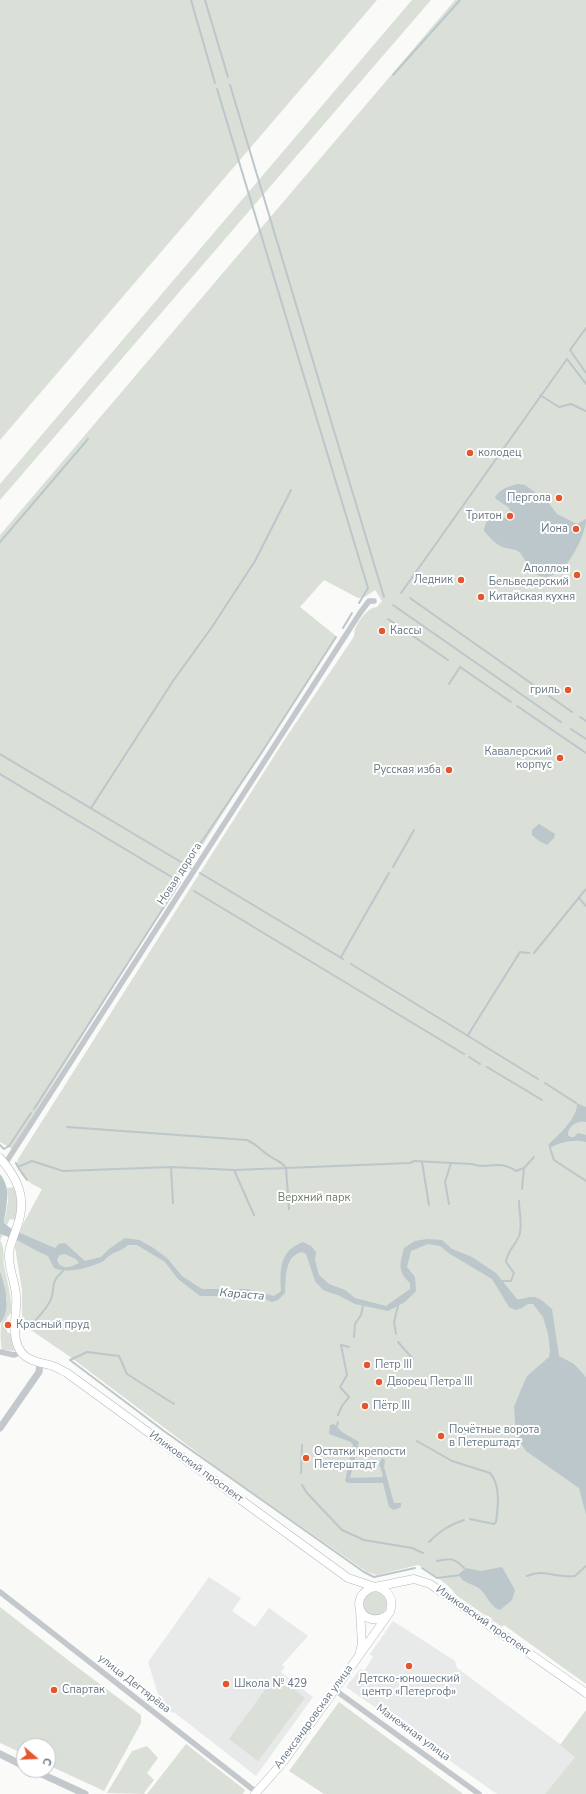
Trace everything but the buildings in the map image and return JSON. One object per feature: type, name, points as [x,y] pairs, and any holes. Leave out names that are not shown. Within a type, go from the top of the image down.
[{"type":"main road","points":[[3,1161],[14,1176],[21,1194],[22,1211],[12,1241],[9,1257],[16,1295],[16,1335],[22,1352]]},
{"type":"main road","name":"Иликовский проспект","points":[[22,1352],[27,1358],[57,1367],[67,1373],[348,1578],[357,1590],[360,1609]]},
{"type":"main road","name":"Иликовский проспект","points":[[348,1578],[376,1587],[414,1579],[430,1584],[586,1693]]},
{"type":"main road","points":[[376,1587],[383,1589],[390,1595],[392,1606],[388,1614],[375,1620],[369,1619],[360,1609],[359,1601],[361,1595],[366,1590],[376,1587]]},
{"type":"main road","name":"Александровская улица","points":[[357,1658],[362,1645],[360,1609]]},
{"type":"main road","name":"Александровская улица","points":[[255,1793],[284,1761],[388,1614]]},
{"type":"street","name":"Новая дорога","points":[[3,1161],[360,613],[369,601],[374,601]]},
{"type":"street","points":[[0,1352],[14,1355],[22,1352]]},
{"type":"street","points":[[0,1428],[39,1372],[40,1363]]},
{"type":"street","name":"улица Дегтярёва","points":[[0,1592],[255,1793]]},
{"type":"street","name":"Манежная улица","points":[[335,1690],[479,1794]]},
{"type":"street","points":[[0,1754],[16,1762]]},
{"type":"street","points":[[50,1778],[85,1794]]},
{"type":"shaded area","name":"Школа № 429","points":[[209,1577],[241,1598],[232,1611],[255,1627],[269,1608],[308,1636],[282,1665],[285,1667],[281,1672],[313,1697],[256,1776],[175,1713],[162,1707],[148,1662]]},
{"type":"shaded area","points":[[393,1621],[455,1661],[457,1668],[576,1756],[545,1794],[497,1794],[405,1729],[406,1727],[401,1724],[400,1725],[346,1687],[360,1669],[364,1671],[373,1657],[370,1654]]},
{"type":"green space","points":[[0,0],[377,0],[0,440]]},
{"type":"green space","points":[[412,0],[431,0],[0,500],[0,484]]},
{"type":"green space","name":"Верхний парк","points":[[455,0],[586,0],[586,1684],[504,1625],[502,1627],[456,1595],[443,1582],[418,1565],[377,1575],[367,1572],[223,1472],[69,1356],[22,1324],[22,1290],[15,1247],[23,1224],[42,1189],[24,1177],[18,1169],[18,1159],[285,739],[353,638],[355,629],[359,622],[367,612],[377,607],[382,601],[375,590],[365,597],[358,598],[324,580],[300,607],[336,636],[181,879],[12,1149],[0,1142],[0,535]]},
{"type":"green space","points":[[14,1187],[19,1209],[15,1220],[10,1219],[7,1225],[4,1223],[8,1201],[7,1188]]},
{"type":"green space","points":[[0,1240],[2,1243],[4,1265],[11,1301],[11,1313],[7,1318],[7,1332],[11,1334],[18,1351],[2,1350],[1,1347],[1,1327],[7,1300],[0,1271]]},
{"type":"green space","points":[[375,1592],[384,1595],[387,1604],[384,1613],[375,1616],[366,1613],[363,1604],[366,1595]]},
{"type":"green space","name":"Спартак","points":[[0,1607],[141,1715],[141,1723],[104,1791],[56,1769],[56,1738],[16,1738],[16,1750],[0,1743]]},
{"type":"green space","points":[[276,1675],[305,1698],[258,1761],[229,1739]]},
{"type":"green space","points":[[339,1702],[463,1794],[324,1794],[289,1771]]},
{"type":"green space","points":[[586,1710],[586,1794],[545,1794],[575,1757],[560,1745]]},
{"type":"green space","points":[[186,1744],[245,1790],[243,1794],[147,1794]]},
{"type":"green space","points":[[147,1746],[158,1758],[147,1773],[154,1780],[144,1793],[146,1794],[107,1793],[132,1751]]},
{"type":"water","points":[[518,484],[525,485],[547,501],[557,514],[577,524],[586,519],[585,527],[578,547],[572,557],[557,573],[549,577],[535,574],[518,551],[497,544],[484,531],[486,523],[490,518],[504,518],[510,510],[495,497],[505,488]]},
{"type":"water","points":[[539,824],[555,834],[554,838],[547,845],[532,835],[532,830]]},
{"type":"water","points":[[576,1103],[586,1107],[586,1122],[579,1122],[571,1126],[568,1135],[570,1137],[574,1137],[578,1133],[586,1135],[586,1142],[568,1142],[558,1144],[550,1148],[548,1145],[566,1127],[576,1112]]},
{"type":"water","name":"Караста","points":[[0,1174],[4,1180],[7,1191],[7,1204],[4,1223],[13,1230],[55,1248],[59,1244],[65,1243],[85,1261],[101,1257],[109,1249],[125,1238],[139,1240],[167,1258],[182,1276],[202,1289],[247,1289],[274,1296],[281,1291],[281,1268],[285,1256],[289,1250],[303,1242],[311,1246],[316,1252],[315,1260],[319,1275],[329,1284],[345,1290],[355,1298],[386,1306],[410,1289],[410,1283],[401,1271],[401,1259],[404,1248],[415,1241],[427,1239],[442,1240],[452,1249],[472,1257],[496,1273],[517,1299],[534,1297],[552,1309],[559,1356],[574,1364],[586,1377],[586,1515],[579,1488],[526,1451],[516,1436],[514,1407],[520,1392],[527,1376],[549,1357],[550,1350],[548,1334],[543,1317],[533,1304],[528,1304],[515,1310],[509,1307],[492,1279],[450,1254],[440,1246],[428,1244],[411,1251],[407,1267],[415,1277],[416,1291],[405,1302],[388,1311],[355,1304],[340,1296],[323,1290],[315,1281],[306,1254],[302,1252],[296,1254],[289,1263],[286,1274],[285,1293],[278,1300],[272,1302],[263,1298],[247,1296],[200,1296],[178,1279],[165,1262],[137,1245],[128,1245],[102,1262],[78,1270],[60,1270],[54,1268],[48,1256],[17,1240],[0,1234]],"holes":[[[65,1254],[76,1259],[79,1263],[70,1267],[63,1267],[58,1263],[57,1259],[60,1255]]]},
{"type":"water","points":[[0,1271],[7,1305],[4,1318],[0,1324]]},
{"type":"water","points":[[334,1424],[342,1432],[359,1442],[350,1478],[382,1477],[383,1475],[379,1464],[382,1458],[385,1460],[384,1467],[394,1503],[401,1503],[401,1507],[394,1510],[389,1507],[383,1483],[348,1483],[345,1481],[353,1445],[351,1442],[329,1434],[330,1425]]},
{"type":"water","points":[[502,1567],[515,1590],[512,1600],[500,1610],[491,1604],[480,1589],[465,1582],[459,1574],[466,1568],[481,1571]]},
{"type":"waterway","points":[[191,0],[215,83]]},
{"type":"waterway","points":[[205,0],[228,77]]},
{"type":"waterway","points":[[393,75],[460,0]]},
{"type":"waterway","points":[[230,85],[384,597]]},
{"type":"waterway","points":[[217,89],[368,588],[359,603]]},
{"type":"waterway","points":[[586,328],[570,350],[586,373]]},
{"type":"waterway","points":[[401,593],[567,359],[586,384]]},
{"type":"waterway","points":[[540,395],[559,407],[571,404],[586,411]]},
{"type":"waterway","points":[[0,542],[88,439]]},
{"type":"waterway","points":[[91,808],[173,681],[212,627],[255,561],[291,490]]},
{"type":"waterway","points":[[410,598],[572,712]]},
{"type":"waterway","points":[[393,605],[561,722]]},
{"type":"waterway","points":[[343,628],[352,613]]},
{"type":"waterway","points":[[388,619],[448,660]]},
{"type":"waterway","points":[[186,865],[262,752],[336,637]]},
{"type":"waterway","points":[[449,684],[460,667],[511,702]]},
{"type":"waterway","points":[[517,706],[586,753]]},
{"type":"waterway","points":[[580,717],[586,721]]},
{"type":"waterway","points":[[571,729],[586,739]]},
{"type":"waterway","points":[[0,754],[191,868]]},
{"type":"waterway","points":[[0,774],[180,882],[34,1109]]},
{"type":"waterway","points":[[393,867],[414,830]]},
{"type":"waterway","points":[[200,873],[343,959]]},
{"type":"waterway","points":[[341,957],[389,873]]},
{"type":"waterway","points":[[534,953],[586,889]]},
{"type":"waterway","points":[[194,891],[464,1054]]},
{"type":"waterway","points":[[579,898],[586,906]]},
{"type":"waterway","points":[[468,1035],[520,952],[529,953]]},
{"type":"waterway","points":[[351,964],[538,1079]]},
{"type":"waterway","points":[[469,1057],[480,1064]]},
{"type":"waterway","points":[[487,1067],[542,1100]]},
{"type":"waterway","points":[[545,1083],[576,1103]]},
{"type":"waterway","points":[[0,1145],[4,1149],[9,1146],[31,1113]]},
{"type":"waterway","points":[[67,1127],[247,1140],[281,1162],[286,1168],[410,1163],[414,1161],[472,1164],[477,1166],[504,1165],[516,1171],[524,1168]]},
{"type":"waterway","points":[[550,1148],[554,1160],[586,1181]]},
{"type":"waterway","points":[[522,1189],[524,1168],[534,1157]]},
{"type":"waterway","points":[[16,1163],[18,1167],[32,1161],[63,1171],[171,1167],[234,1170]]},
{"type":"waterway","points":[[422,1162],[429,1205]]},
{"type":"waterway","points":[[449,1204],[445,1182],[451,1163]]},
{"type":"waterway","points":[[18,1167],[27,1180]]},
{"type":"waterway","points":[[171,1167],[173,1203]]},
{"type":"waterway","points":[[254,1215],[234,1170],[286,1168],[289,1209]]},
{"type":"waterway","points":[[503,1281],[511,1281],[514,1273],[506,1262],[520,1232],[521,1223],[519,1201]]},
{"type":"waterway","points":[[31,1324],[50,1302],[54,1282],[63,1271]]},
{"type":"waterway","points":[[354,1337],[355,1324],[361,1315],[363,1306]]},
{"type":"waterway","points":[[396,1334],[394,1322],[398,1306]]},
{"type":"waterway","points":[[398,1342],[413,1359]]},
{"type":"waterway","points":[[338,1415],[342,1406],[349,1397],[340,1387],[347,1375],[341,1345],[349,1347]]},
{"type":"waterway","points":[[174,1404],[127,1374],[119,1356],[87,1352],[70,1360],[164,1431],[364,1572],[374,1577],[415,1568]]},
{"type":"waterway","points":[[337,1426],[338,1422]]},
{"type":"waterway","points":[[417,1441],[452,1461],[490,1473],[496,1484],[498,1497],[496,1522],[494,1524],[470,1519]]},
{"type":"waterway","points":[[301,1473],[302,1445]]},
{"type":"waterway","points":[[302,1485],[307,1493],[342,1530],[364,1540],[412,1548],[423,1553]]},
{"type":"waterway","points":[[429,1542],[445,1529],[464,1520]]},
{"type":"waterway","points":[[437,1561],[445,1559],[452,1560],[458,1562],[464,1568]]},
{"type":"waterway","points":[[527,1576],[540,1573],[569,1577],[575,1576],[586,1566]]},
{"type":"waterway","points":[[422,1568],[437,1578],[461,1575]]},
{"type":"place","name":"колодец","points":[[470,453]]},
{"type":"place","name":"Пергола","points":[[559,498]]},
{"type":"place","name":"Тритон","points":[[510,516]]},
{"type":"place","name":"Иона","points":[[576,529]]},
{"type":"place","name":"Аполлон Бельведерский","points":[[577,575]]},
{"type":"place","name":"Ледник","points":[[461,580]]},
{"type":"place","name":"Китайская кухня","points":[[481,597]]},
{"type":"place","name":"Кассы","points":[[382,631]]},
{"type":"place","name":"гриль","points":[[568,690]]},
{"type":"place","name":"Кавалерский корпус","points":[[560,758]]},
{"type":"place","name":"Русская изба","points":[[449,770]]},
{"type":"place","name":"Красный пруд","points":[[8,1325]]},
{"type":"place","name":"Петр III","points":[[367,1365]]},
{"type":"place","name":"Дворец Петра III","points":[[379,1382]]},
{"type":"place","name":"Пётр III","points":[[365,1406]]},
{"type":"place","name":"Почётные ворота в Петерштадт","points":[[441,1436]]},
{"type":"place","name":"Остатки крепости Петерштадт","points":[[306,1458]]},
{"type":"place","name":"Детско-юношеский центр «Петергоф»","points":[[409,1666]]},
{"type":"place","name":"Школа № 429","points":[[226,1684]]},
{"type":"place","name":"Спартак","points":[[54,1690]]}]
